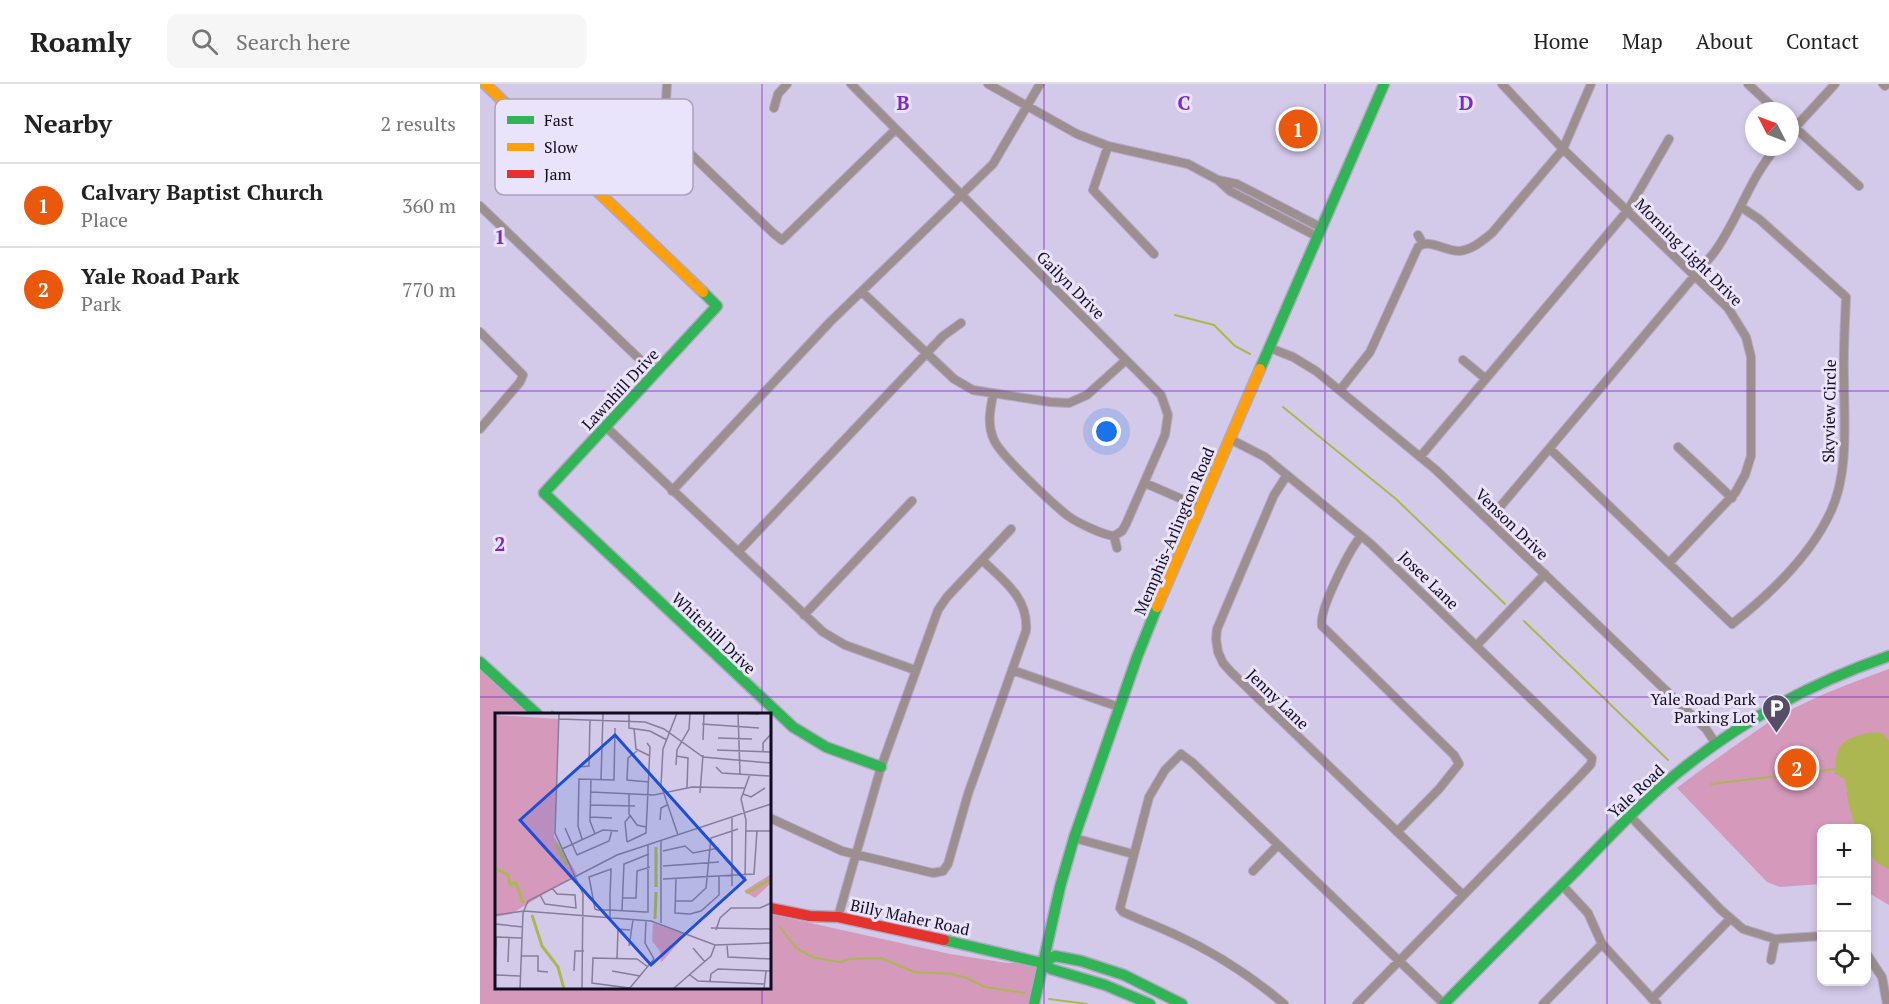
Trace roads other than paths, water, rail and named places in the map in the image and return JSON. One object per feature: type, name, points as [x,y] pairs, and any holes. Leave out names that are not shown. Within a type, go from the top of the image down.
[{"type":"street","name":"Lawnhill Drive","points":[[485,84],[501,99]]},
{"type":"street","points":[[666,99],[667,84]]},
{"type":"street","points":[[774,108],[778,94],[787,84]]},
{"type":"street","name":"Gailyn Drive","points":[[851,84],[1158,391],[1167,410],[1165,435],[1126,524],[1122,531],[1114,536]]},
{"type":"street","points":[[988,84],[1077,134],[1108,146],[1188,164],[1218,180],[1230,191],[1320,232]]},
{"type":"street","points":[[672,491],[830,322],[993,164],[1040,84]]},
{"type":"street","name":"Memphis-Arlington Road","points":[[1034,1004],[1060,887],[1074,838],[1119,707],[1157,607],[1384,84]]},
{"type":"street","name":"Morning Light Drive","points":[[1502,84],[1563,149],[1735,316],[1746,337],[1752,378],[1752,449],[1745,475],[1732,498],[1668,563]]},
{"type":"street","points":[[1418,235],[1423,244],[1457,251],[1479,244],[1492,233],[1563,149],[1591,84]]},
{"type":"street","points":[[1748,84],[1767,102]]},
{"type":"street","points":[[1799,121],[1835,84]]},
{"type":"street","points":[[693,156],[782,240],[896,129]]},
{"type":"street","points":[[1799,134],[1859,186]]},
{"type":"street","points":[[1420,457],[1628,210],[1669,139]]},
{"type":"street","points":[[1108,146],[1093,190],[1154,254]]},
{"type":"street","points":[[1489,520],[1718,247],[1760,170],[1771,156]]},
{"type":"street","name":"Lawnhill Drive","points":[[544,493],[717,306],[601,195]]},
{"type":"street","points":[[480,206],[655,374]]},
{"type":"street","name":"Skyview Circle","points":[[1668,563],[1732,624],[1750,610],[1798,561],[1820,533],[1832,510],[1840,483],[1844,423],[1846,297],[1759,219],[1741,207]]},
{"type":"street","points":[[1340,390],[1370,352],[1414,252],[1423,244]]},
{"type":"street","points":[[862,292],[964,387],[993,395],[1069,403],[1087,395],[1126,360]]},
{"type":"street","points":[[738,552],[946,332],[961,323]]},
{"type":"street","points":[[480,332],[523,375],[520,382],[480,429]]},
{"type":"street","name":"Venson Drive","points":[[1270,348],[1307,365],[1420,457],[1489,520],[1706,729],[1716,744]]},
{"type":"street","points":[[1463,360],[1486,379]]},
{"type":"street","points":[[993,395],[989,418],[990,429],[1001,452],[1067,515],[1114,536],[1117,548]]},
{"type":"street","points":[[605,426],[823,632],[837,641],[915,670]]},
{"type":"street","name":"Josee Lane","points":[[1230,439],[1260,453],[1361,536],[1477,645],[1588,753],[1592,760],[1580,776],[1463,895]]},
{"type":"street","points":[[1678,447],[1732,498]]},
{"type":"street","points":[[1550,449],[1668,563]]},
{"type":"street","name":"Jenny Lane","points":[[1287,475],[1274,495],[1222,615],[1216,639],[1221,660],[1230,672],[1463,895]]},
{"type":"street","points":[[1145,483],[1200,507]]},
{"type":"street","name":"Whitehill Drive","points":[[544,493],[792,727],[826,747],[881,767]]},
{"type":"street","points":[[804,615],[912,501]]},
{"type":"street","points":[[838,918],[881,767],[938,610],[947,597],[1011,529]]},
{"type":"street","points":[[1361,536],[1348,554],[1321,619],[1322,626],[1454,755],[1459,764],[1397,832]]},
{"type":"street","points":[[771,818],[842,851],[944,874],[970,789],[1026,631],[1025,612],[1016,592],[982,560]]},
{"type":"street","points":[[1477,645],[1545,574]]},
{"type":"street","name":"Yale Road","points":[[1444,1004],[1658,789],[1747,723],[1807,690],[1889,656]]},
{"type":"street","points":[[480,662],[536,713]]},
{"type":"street","points":[[1012,670],[1119,707]]},
{"type":"street","points":[[1284,1004],[1248,976],[1206,950],[1176,934],[1125,914],[1120,908],[1152,791],[1165,770],[1181,754],[1444,1004]]},
{"type":"street","points":[[1630,816],[1730,919],[1748,931],[1774,939],[1817,936]]},
{"type":"street","points":[[1074,838],[1133,854]]},
{"type":"street","points":[[1253,871],[1278,845]]},
{"type":"street","points":[[1562,885],[1592,918],[1602,945],[1655,1001],[1730,919]]},
{"type":"street","points":[[1357,1004],[1463,895]]},
{"type":"street","name":"Billy Maher Road","points":[[771,908],[810,916],[838,918],[1042,963]]},
{"type":"street","points":[[1771,960],[1774,939]]},
{"type":"street","points":[[1543,1004],[1602,945]]},
{"type":"street","points":[[1042,963],[1055,956],[1081,961],[1124,975],[1182,1004]]},
{"type":"street","points":[[1871,958],[1882,977],[1887,1004]]},
{"type":"street","points":[[1042,963],[1052,969],[1105,985],[1150,1004]]},
{"type":"waterway","points":[[1175,315],[1214,325],[1235,346],[1250,354]]},
{"type":"waterway","points":[[1283,407],[1396,499],[1505,604]]},
{"type":"waterway","points":[[1524,621],[1668,760]]},
{"type":"waterway","points":[[1711,784],[1836,769]]},
{"type":"waterway","points":[[780,927],[796,948],[815,958],[841,962],[850,959],[881,958],[914,972],[952,974],[985,987],[1024,993]]},
{"type":"waterway","points":[[1049,999],[1087,1004]]},
{"type":"place","name":"Calvary Baptist Church","points":[[1298,129]]},
{"type":"place","name":"Yale Road Park Parking Lot","points":[[1777,734]]},
{"type":"place","name":"Yale Road Park","points":[[1797,768]]}]
